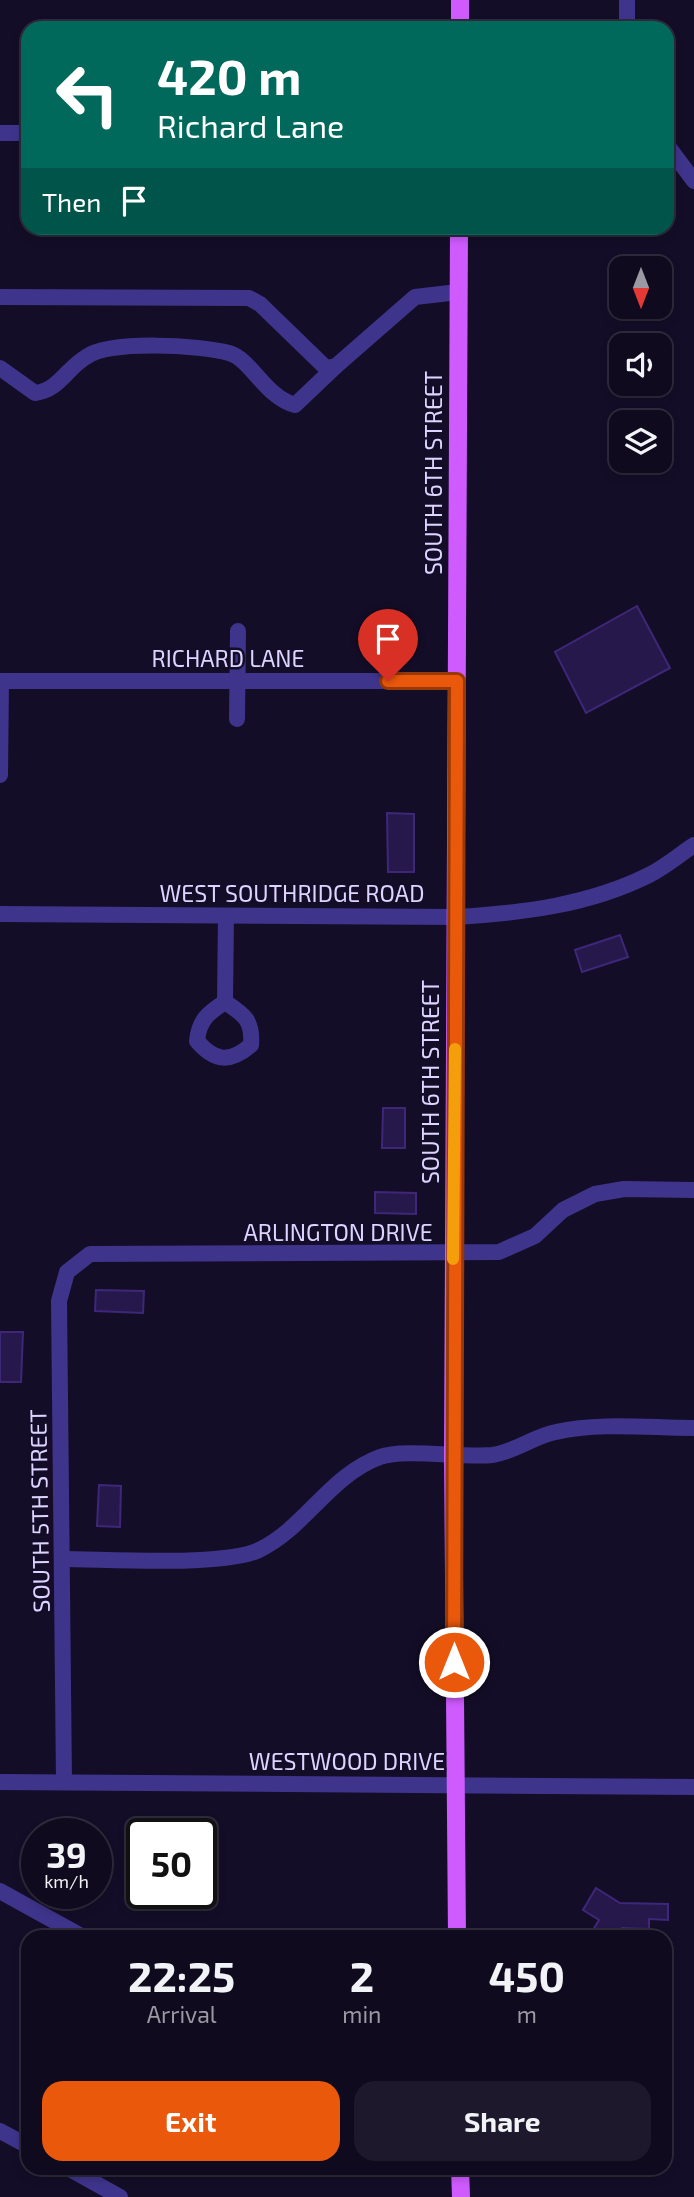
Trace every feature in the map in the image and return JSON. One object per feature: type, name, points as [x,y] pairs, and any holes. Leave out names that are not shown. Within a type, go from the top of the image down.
[{"type":"main road","points":[[460,0],[460,21]]},
{"type":"main road","name":"SOUTH 6TH STREET","points":[[457,1930],[453,1255],[459,235]]},
{"type":"main road","points":[[460,2175],[461,2197]]},
{"type":"street","points":[[627,0],[627,21]]},
{"type":"street","points":[[0,133],[21,134]]},
{"type":"street","points":[[674,154],[694,181]]},
{"type":"street","points":[[0,368],[35,393],[49,391],[87,356],[113,348],[200,347],[233,353],[281,401],[295,405],[415,297],[458,292]]},
{"type":"street","points":[[0,297],[249,298],[260,304],[326,368],[336,366]]},
{"type":"street","points":[[237,719],[238,631]]},
{"type":"street","points":[[0,775],[1,681]]},
{"type":"street","name":"RICHARD LANE","points":[[1,681],[457,681]]},
{"type":"street","name":"WEST SOUTHRIDGE ROAD","points":[[0,914],[456,917],[517,913],[583,901],[650,875],[694,845]]},
{"type":"street","points":[[225,1002],[226,916]]},
{"type":"street","name":"ARLINGTON DRIVE","points":[[90,1254],[453,1255],[499,1252],[536,1236],[563,1210],[595,1194],[624,1189],[694,1190]]},
{"type":"street","name":"SOUTH 5TH STREET","points":[[64,1781],[59,1301],[67,1272],[90,1254]]},
{"type":"street","points":[[63,1559],[228,1559],[258,1550],[287,1531],[342,1478],[382,1456],[491,1455],[517,1449],[552,1432],[582,1427],[694,1428]]},
{"type":"street","name":"WESTWOOD DRIVE","points":[[0,1782],[694,1787]]},
{"type":"street","points":[[0,1891],[70,1930]]},
{"type":"street","points":[[0,2131],[21,2142]]},
{"type":"street","points":[[81,2175],[120,2197]]},
{"type":"building","points":[[637,606],[670,668],[586,713],[555,652]]},
{"type":"building","points":[[387,813],[414,814],[414,872],[388,872]]},
{"type":"building","points":[[620,935],[628,957],[582,972],[575,950]]},
{"type":"building","points":[[383,1108],[405,1108],[405,1148],[382,1148]]},
{"type":"building","points":[[375,1192],[416,1193],[416,1214],[375,1213]]},
{"type":"building","points":[[96,1290],[144,1291],[143,1313],[95,1311]]},
{"type":"building","points":[[0,1332],[23,1332],[21,1382],[0,1382]]},
{"type":"building","points":[[99,1485],[121,1486],[120,1527],[97,1526]]},
{"type":"building","points":[[596,1888],[620,1903],[668,1904],[668,1920],[649,1919],[649,1929],[593,1930],[599,1920],[583,1910]]},
{"type":"slow traffic","points":[[453,1259],[455,1049]]},
{"type":"route","points":[[388,681],[457,681],[453,1295],[454,1662]]}]
